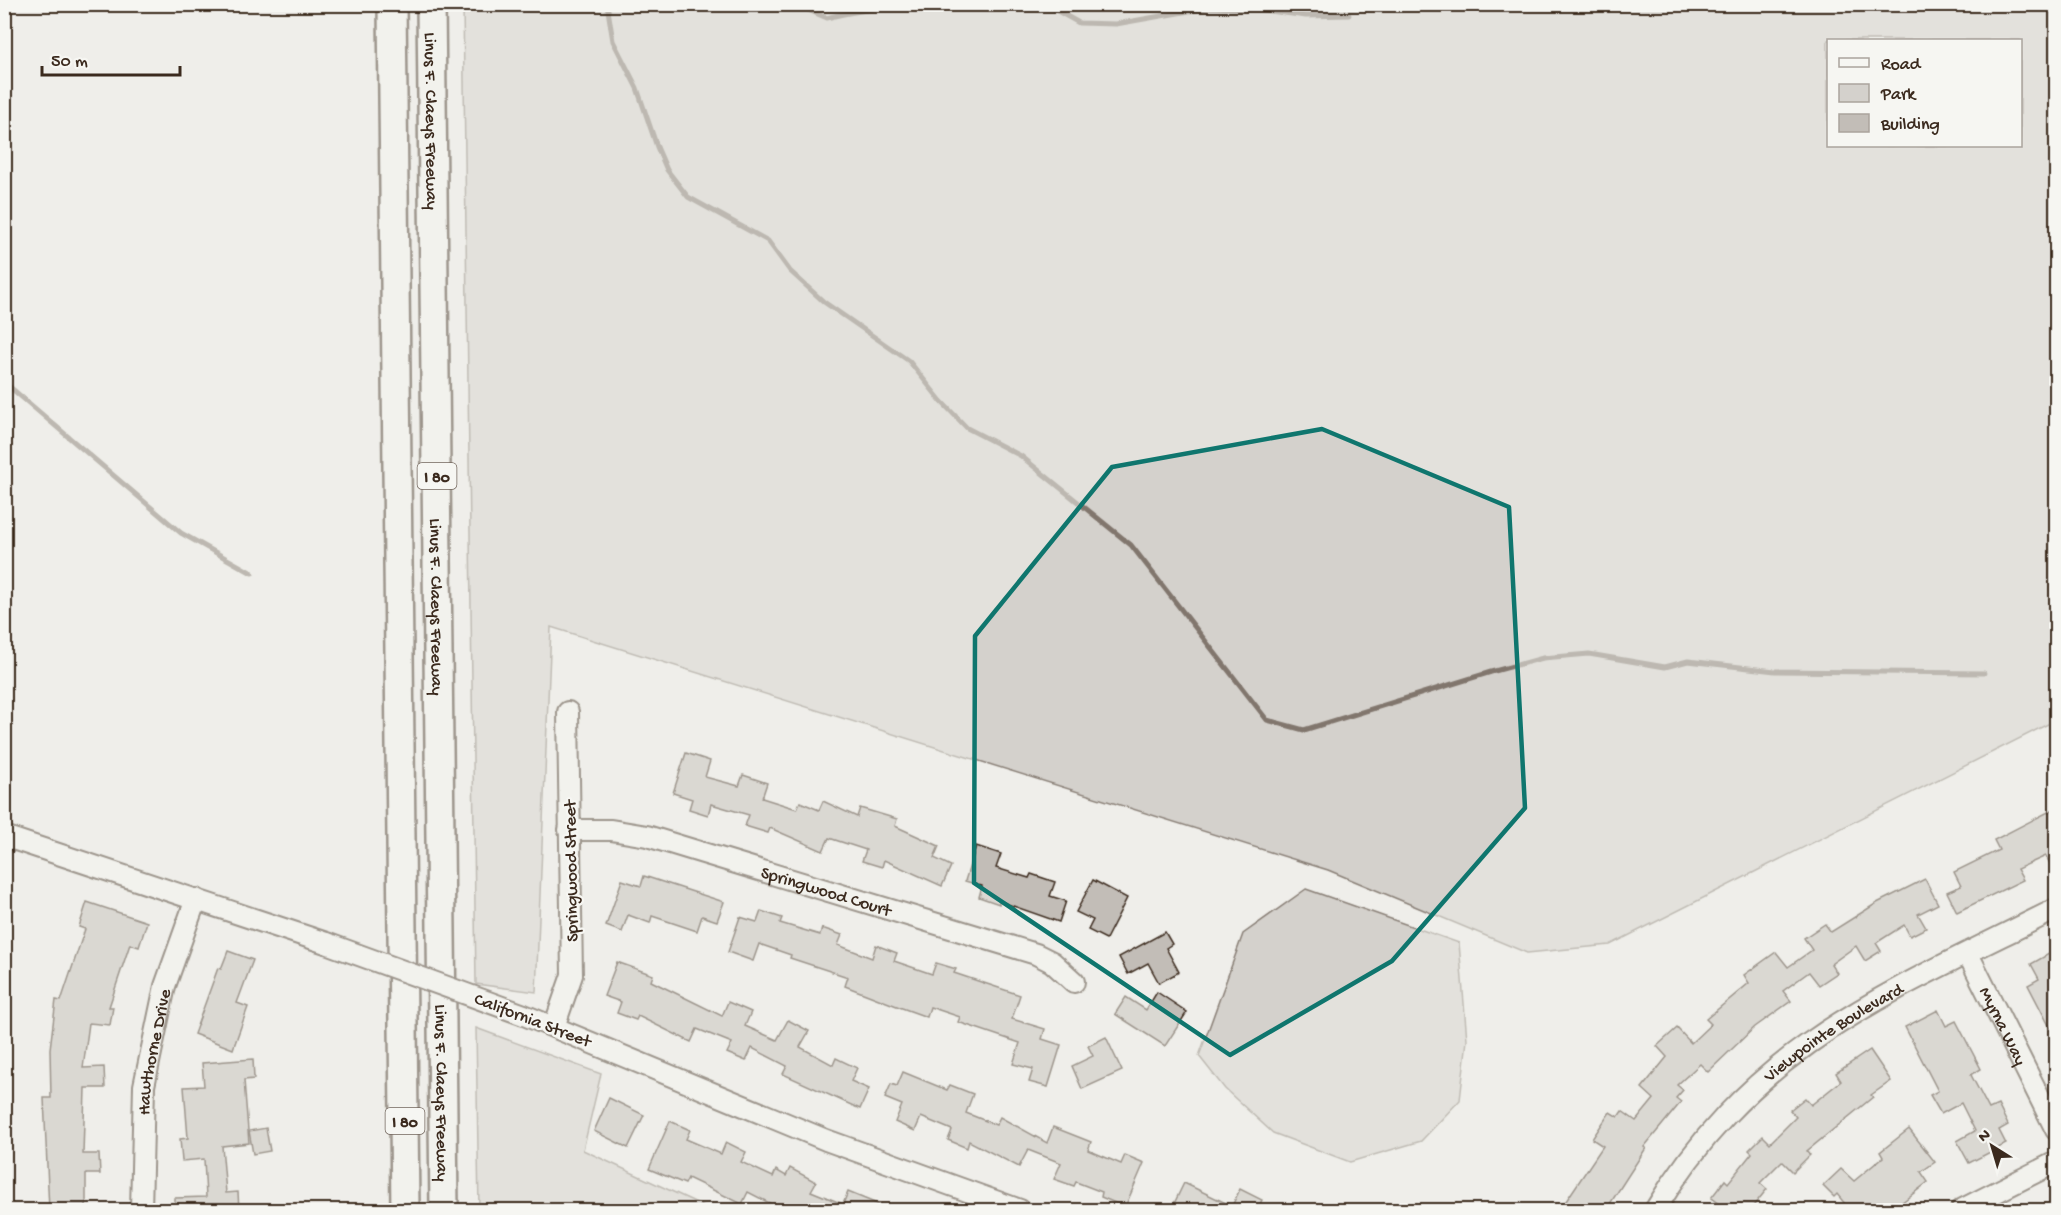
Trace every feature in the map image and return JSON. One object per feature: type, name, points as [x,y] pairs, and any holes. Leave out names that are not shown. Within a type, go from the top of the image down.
[{"type":"highway","name":"Linus F. Claeys Freeway","points":[[392,4],[405,1210]]},
{"type":"highway","name":"Linus F. Claeys Freeway","points":[[430,4],[444,1210]]},
{"type":"street","name":"Springwood Street","points":[[554,1027],[572,975],[568,712]]},
{"type":"street","name":"Springwood Court","points":[[569,830],[624,831],[670,843],[1036,954],[1052,962],[1074,982]]},
{"type":"street","name":"California Street","points":[[4,836],[327,943],[524,1015],[826,1140],[1020,1210]]},
{"type":"street","name":"Hawthorne Drive","points":[[141,1210],[144,1086],[165,986],[196,899]]},
{"type":"street","name":"Viewpointe Boulevard","points":[[1655,1210],[1709,1134],[1774,1069],[1823,1031],[1858,1010],[2056,909]]},
{"type":"street","name":"Myrna Way","points":[[1968,954],[2056,1130]]},
{"type":"street","points":[[1961,1210],[2056,1162]]},
{"type":"highlighted area","points":[[1322,429],[1509,507],[1525,808],[1392,961],[1230,1055],[974,883],[975,636],[1112,467]]},
{"type":"green space","points":[[463,5],[2056,5],[2056,720],[1610,945],[1527,953],[1328,870],[551,627],[536,992],[476,984]]},
{"type":"green space","points":[[1306,889],[1459,943],[1467,1040],[1460,1100],[1421,1141],[1350,1162],[1273,1133],[1225,1089],[1199,1056],[1243,934]]},
{"type":"green space","points":[[476,1028],[601,1074],[583,1150],[712,1210],[479,1210]]},
{"type":"building","points":[[686,753],[710,761],[705,777],[739,786],[743,775],[767,783],[762,798],[797,809],[800,802],[819,810],[823,801],[857,817],[860,808],[897,819],[895,826],[939,846],[934,858],[951,866],[942,886],[884,860],[882,867],[862,861],[866,850],[829,838],[823,851],[770,828],[768,833],[745,826],[749,815],[711,804],[708,815],[689,809],[692,799],[673,793]]},
{"type":"building","points":[[2056,808],[2056,876],[2046,856],[2017,869],[2023,880],[1957,912],[1947,892],[1961,886],[1954,872],[1999,850],[1994,840]]},
{"type":"building","points":[[976,846],[1001,854],[996,868],[1029,878],[1031,874],[1055,882],[1050,896],[1066,901],[1059,922],[999,901],[999,904],[979,897],[982,886],[965,881]]},
{"type":"building","points":[[644,876],[724,902],[717,921],[702,916],[697,931],[652,916],[650,923],[628,915],[622,932],[606,926],[622,880],[641,886]]},
{"type":"building","points":[[1925,879],[1938,904],[1918,914],[1926,928],[1910,936],[1904,925],[1876,943],[1881,951],[1865,961],[1856,946],[1831,964],[1837,973],[1819,985],[1809,972],[1783,991],[1791,1001],[1755,1027],[1708,1072],[1700,1064],[1677,1085],[1683,1090],[1676,1098],[1681,1102],[1644,1147],[1646,1148],[1606,1210],[1560,1210],[1603,1146],[1592,1139],[1610,1112],[1618,1117],[1622,1111],[1636,1121],[1654,1099],[1642,1088],[1667,1057],[1657,1046],[1677,1028],[1691,1043],[1711,1024],[1706,1019],[1749,983],[1744,975],[1776,952],[1788,967],[1812,950],[1804,938],[1825,924],[1831,932],[1877,903]]},
{"type":"building","points":[[1093,880],[1127,898],[1106,939],[1088,930],[1093,920],[1076,912]]},
{"type":"building","points":[[87,902],[147,922],[139,947],[130,944],[109,1007],[113,1007],[110,1025],[89,1023],[83,1068],[104,1067],[105,1088],[85,1088],[83,1154],[99,1154],[100,1174],[86,1174],[86,1207],[49,1210],[44,1098],[51,1098],[50,1049],[56,1000],[61,1001],[85,929],[79,927]]},
{"type":"building","points":[[761,911],[782,918],[780,923],[820,935],[822,928],[842,935],[838,945],[872,958],[876,945],[897,953],[894,961],[932,974],[936,963],[956,969],[954,973],[1020,995],[1012,1019],[1045,1029],[1042,1039],[1061,1045],[1048,1087],[1029,1082],[1033,1069],[1013,1064],[1020,1043],[958,1022],[960,1017],[930,1007],[927,1017],[902,1008],[845,986],[848,977],[790,958],[791,955],[759,944],[753,961],[728,952],[740,917],[757,922]]},
{"type":"building","points":[[1165,932],[1172,944],[1166,948],[1179,972],[1159,983],[1148,963],[1128,974],[1119,957]]},
{"type":"building","points":[[2056,950],[2056,1039],[2028,985],[2039,979],[2031,964]]},
{"type":"building","points":[[228,951],[253,960],[237,1003],[248,1007],[233,1049],[194,1034],[218,968],[221,969]]},
{"type":"building","points":[[617,962],[653,975],[651,981],[722,1016],[728,1002],[751,1012],[745,1026],[777,1040],[788,1020],[809,1031],[800,1047],[833,1065],[836,1058],[857,1068],[851,1081],[869,1089],[860,1109],[783,1074],[787,1066],[752,1048],[746,1061],[727,1053],[732,1043],[697,1029],[691,1042],[638,1016],[636,1020],[617,1013],[621,1002],[604,996]]},
{"type":"building","points":[[1157,992],[1187,1012],[1165,1046],[1115,1014],[1126,997],[1146,1010]]},
{"type":"building","points":[[1938,1010],[1946,1026],[1956,1021],[1981,1069],[1971,1075],[1989,1109],[1998,1105],[2008,1125],[1999,1130],[2006,1144],[1969,1163],[1957,1141],[1975,1131],[1961,1103],[1941,1114],[1930,1095],[1938,1091],[1905,1027]]},
{"type":"building","points":[[1106,1037],[1122,1071],[1082,1089],[1072,1066],[1093,1056],[1088,1046]]},
{"type":"building","points":[[1870,1050],[1891,1081],[1871,1095],[1873,1097],[1807,1151],[1810,1155],[1793,1172],[1782,1161],[1760,1183],[1767,1189],[1750,1210],[1727,1210],[1711,1198],[1725,1180],[1728,1183],[1752,1153],[1749,1150],[1763,1136],[1770,1143],[1796,1117],[1790,1110],[1805,1098],[1811,1105],[1841,1081],[1836,1073]]},
{"type":"building","points":[[253,1059],[254,1079],[244,1080],[249,1143],[222,1146],[226,1193],[238,1192],[239,1210],[175,1210],[175,1198],[206,1197],[204,1159],[182,1161],[180,1139],[188,1138],[184,1087],[204,1086],[202,1063]]},
{"type":"building","points":[[903,1072],[947,1090],[950,1085],[973,1094],[966,1113],[996,1125],[1000,1117],[1047,1143],[1053,1127],[1091,1142],[1088,1150],[1121,1164],[1125,1155],[1144,1163],[1125,1207],[1101,1197],[1102,1192],[1076,1182],[1074,1186],[1054,1179],[1061,1163],[1028,1150],[1019,1167],[969,1141],[967,1148],[948,1140],[952,1130],[921,1117],[915,1131],[895,1122],[902,1105],[885,1098],[891,1084],[897,1086]]},
{"type":"building","points":[[609,1098],[644,1115],[628,1148],[594,1131]]},
{"type":"building","points":[[670,1121],[690,1130],[686,1139],[721,1154],[726,1142],[746,1152],[741,1162],[773,1177],[776,1170],[786,1176],[790,1168],[816,1182],[811,1191],[843,1204],[848,1192],[892,1210],[783,1210],[748,1192],[742,1204],[688,1178],[685,1184],[649,1169]]},
{"type":"building","points":[[266,1128],[270,1151],[253,1154],[249,1131]]},
{"type":"building","points":[[1909,1129],[1935,1162],[1921,1172],[1928,1182],[1892,1210],[1850,1210],[1837,1194],[1834,1197],[1823,1186],[1841,1169],[1854,1181],[1883,1157],[1880,1152]]},
{"type":"building","points":[[1184,1183],[1232,1206],[1240,1189],[1262,1200],[1257,1210],[1171,1210]]},
{"type":"waterway","points":[[607,4],[613,41],[637,88],[657,147],[667,170],[688,197],[768,241],[790,271],[824,302],[909,361],[941,401],[967,428],[1021,456],[1131,545],[1267,720],[1304,730],[1543,658],[1589,654],[1665,667],[1688,661],[1775,671],[1984,673]]},
{"type":"waterway","points":[[794,4],[827,18],[894,4]]},
{"type":"waterway","points":[[1045,4],[1079,23],[1116,24],[1212,7],[1257,9],[1306,16],[1349,15]]},
{"type":"waterway","points":[[4,382],[181,533],[252,573]]}]
